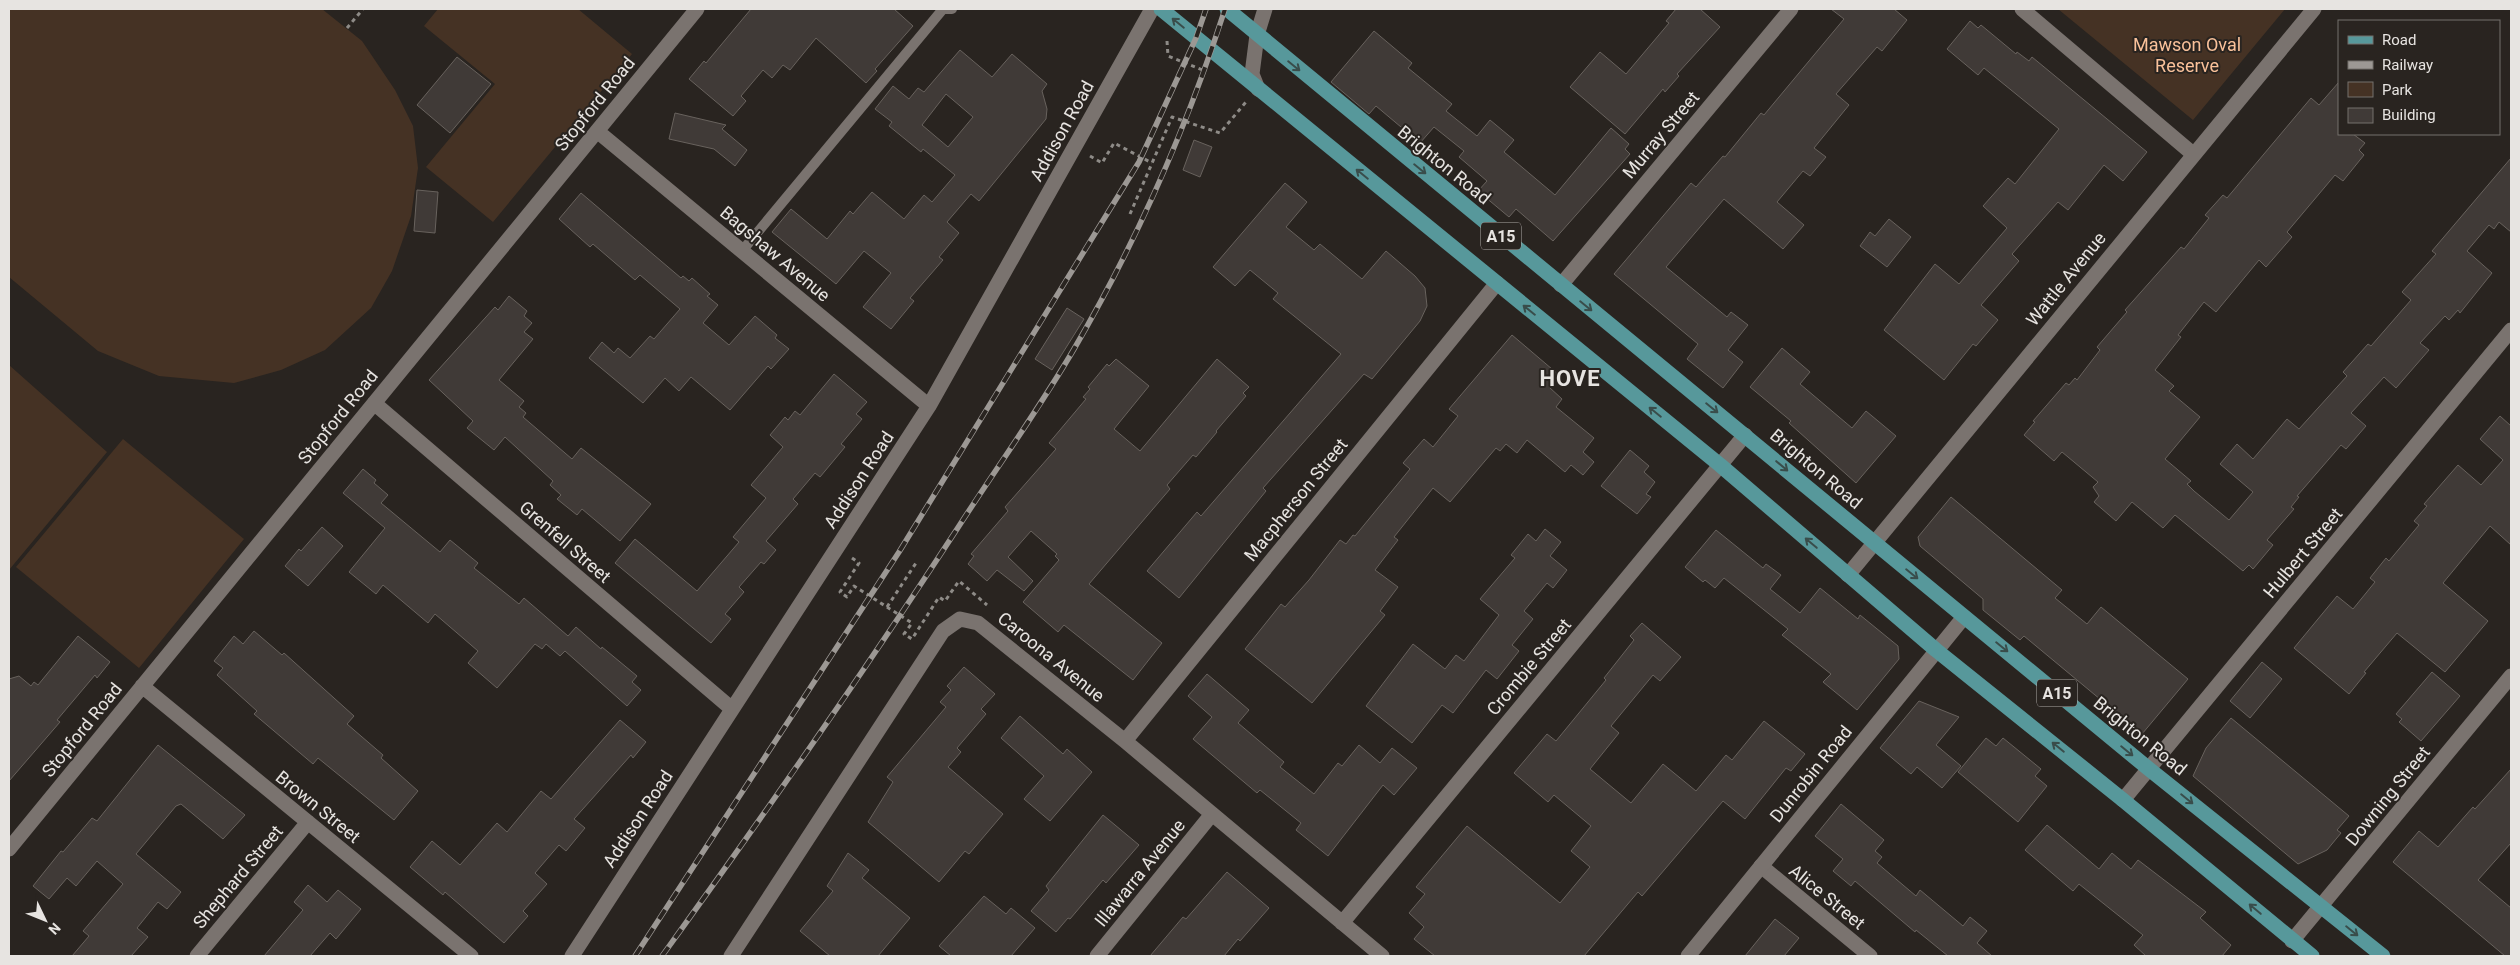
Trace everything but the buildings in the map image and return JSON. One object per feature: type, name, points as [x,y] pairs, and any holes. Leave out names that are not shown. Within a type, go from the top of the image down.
[{"type":"main road","name":"A15","points":[[1161,9],[1720,465],[1936,650],[2123,800],[2312,956]]},
{"type":"main road","name":"Brighton Road","points":[[1226,9],[2149,769],[2383,956]]},
{"type":"street","name":"Stopford Road","points":[[9,849],[697,9]]},
{"type":"street","name":"Addison Road","points":[[572,956],[929,406],[1152,9]]},
{"type":"street","points":[[1258,89],[1252,74],[1257,35],[1265,9]]},
{"type":"street","name":"Murray Street","points":[[1561,285],[1791,9]]},
{"type":"street","points":[[2022,9],[2193,154]]},
{"type":"street","name":"Wattle Avenue","points":[[1848,574],[2314,9]]},
{"type":"street","name":"Bagshaw Avenue","points":[[597,130],[929,406]]},
{"type":"street","name":"Macpherson Street","points":[[1125,741],[1497,283]]},
{"type":"street","name":"Hulbert Street","points":[[2123,800],[2511,330]]},
{"type":"street","name":"Grenfell Street","points":[[374,403],[732,709]]},
{"type":"street","name":"Crombie Street","points":[[1342,923],[1745,435]]},
{"type":"street","name":"Dunrobin Road","points":[[1688,956],[1964,616]]},
{"type":"street","name":"Caroona Avenue","points":[[732,956],[943,631],[960,619],[978,623],[1125,741],[1382,956]]},
{"type":"street","name":"Downing Street","points":[[2292,940],[2511,676]]},
{"type":"street","name":"Brown Street","points":[[142,686],[471,956]]},
{"type":"street","name":"Illawarra Avenue","points":[[1097,956],[1212,814]]},
{"type":"street","name":"Shephard Street","points":[[197,956],[308,822]]},
{"type":"street","name":"Alice Street","points":[[1761,866],[1870,956]]},
{"type":"lane","points":[[742,251],[943,10],[952,9]]},
{"type":"path","points":[[347,28],[363,9]]},
{"type":"path","points":[[1130,214],[1172,117],[1220,133],[1258,89]]},
{"type":"path","points":[[1074,147],[1102,163],[1114,142],[1152,163]]},
{"type":"path","points":[[837,547],[859,564],[840,592],[847,597],[854,586],[912,622],[904,634],[912,639],[938,596],[945,601],[959,581],[987,605]]},
{"type":"path","points":[[887,607],[916,562]]},
{"type":"green space","points":[[9,9],[322,9],[362,41],[395,90],[413,126],[418,168],[411,216],[392,271],[371,308],[325,350],[281,370],[234,383],[159,376],[98,351],[9,277]]},
{"type":"green space","points":[[438,9],[578,9],[632,54],[493,222],[426,167],[495,84],[424,26]]},
{"type":"green space","name":"Mawson Oval Reserve","points":[[2058,9],[2285,9],[2193,120]]},
{"type":"green space","points":[[9,365],[107,452],[9,570]]},
{"type":"green space","points":[[123,439],[244,539],[139,668],[16,567]]},
{"type":"railway","points":[[635,956],[899,552],[1139,162],[1196,38],[1206,9]]},
{"type":"railway","points":[[662,956],[850,689],[1061,371],[1119,267],[1159,183],[1194,97],[1225,9]]},
{"type":"district","name":"HOVE","points":[[1570,378]]}]
